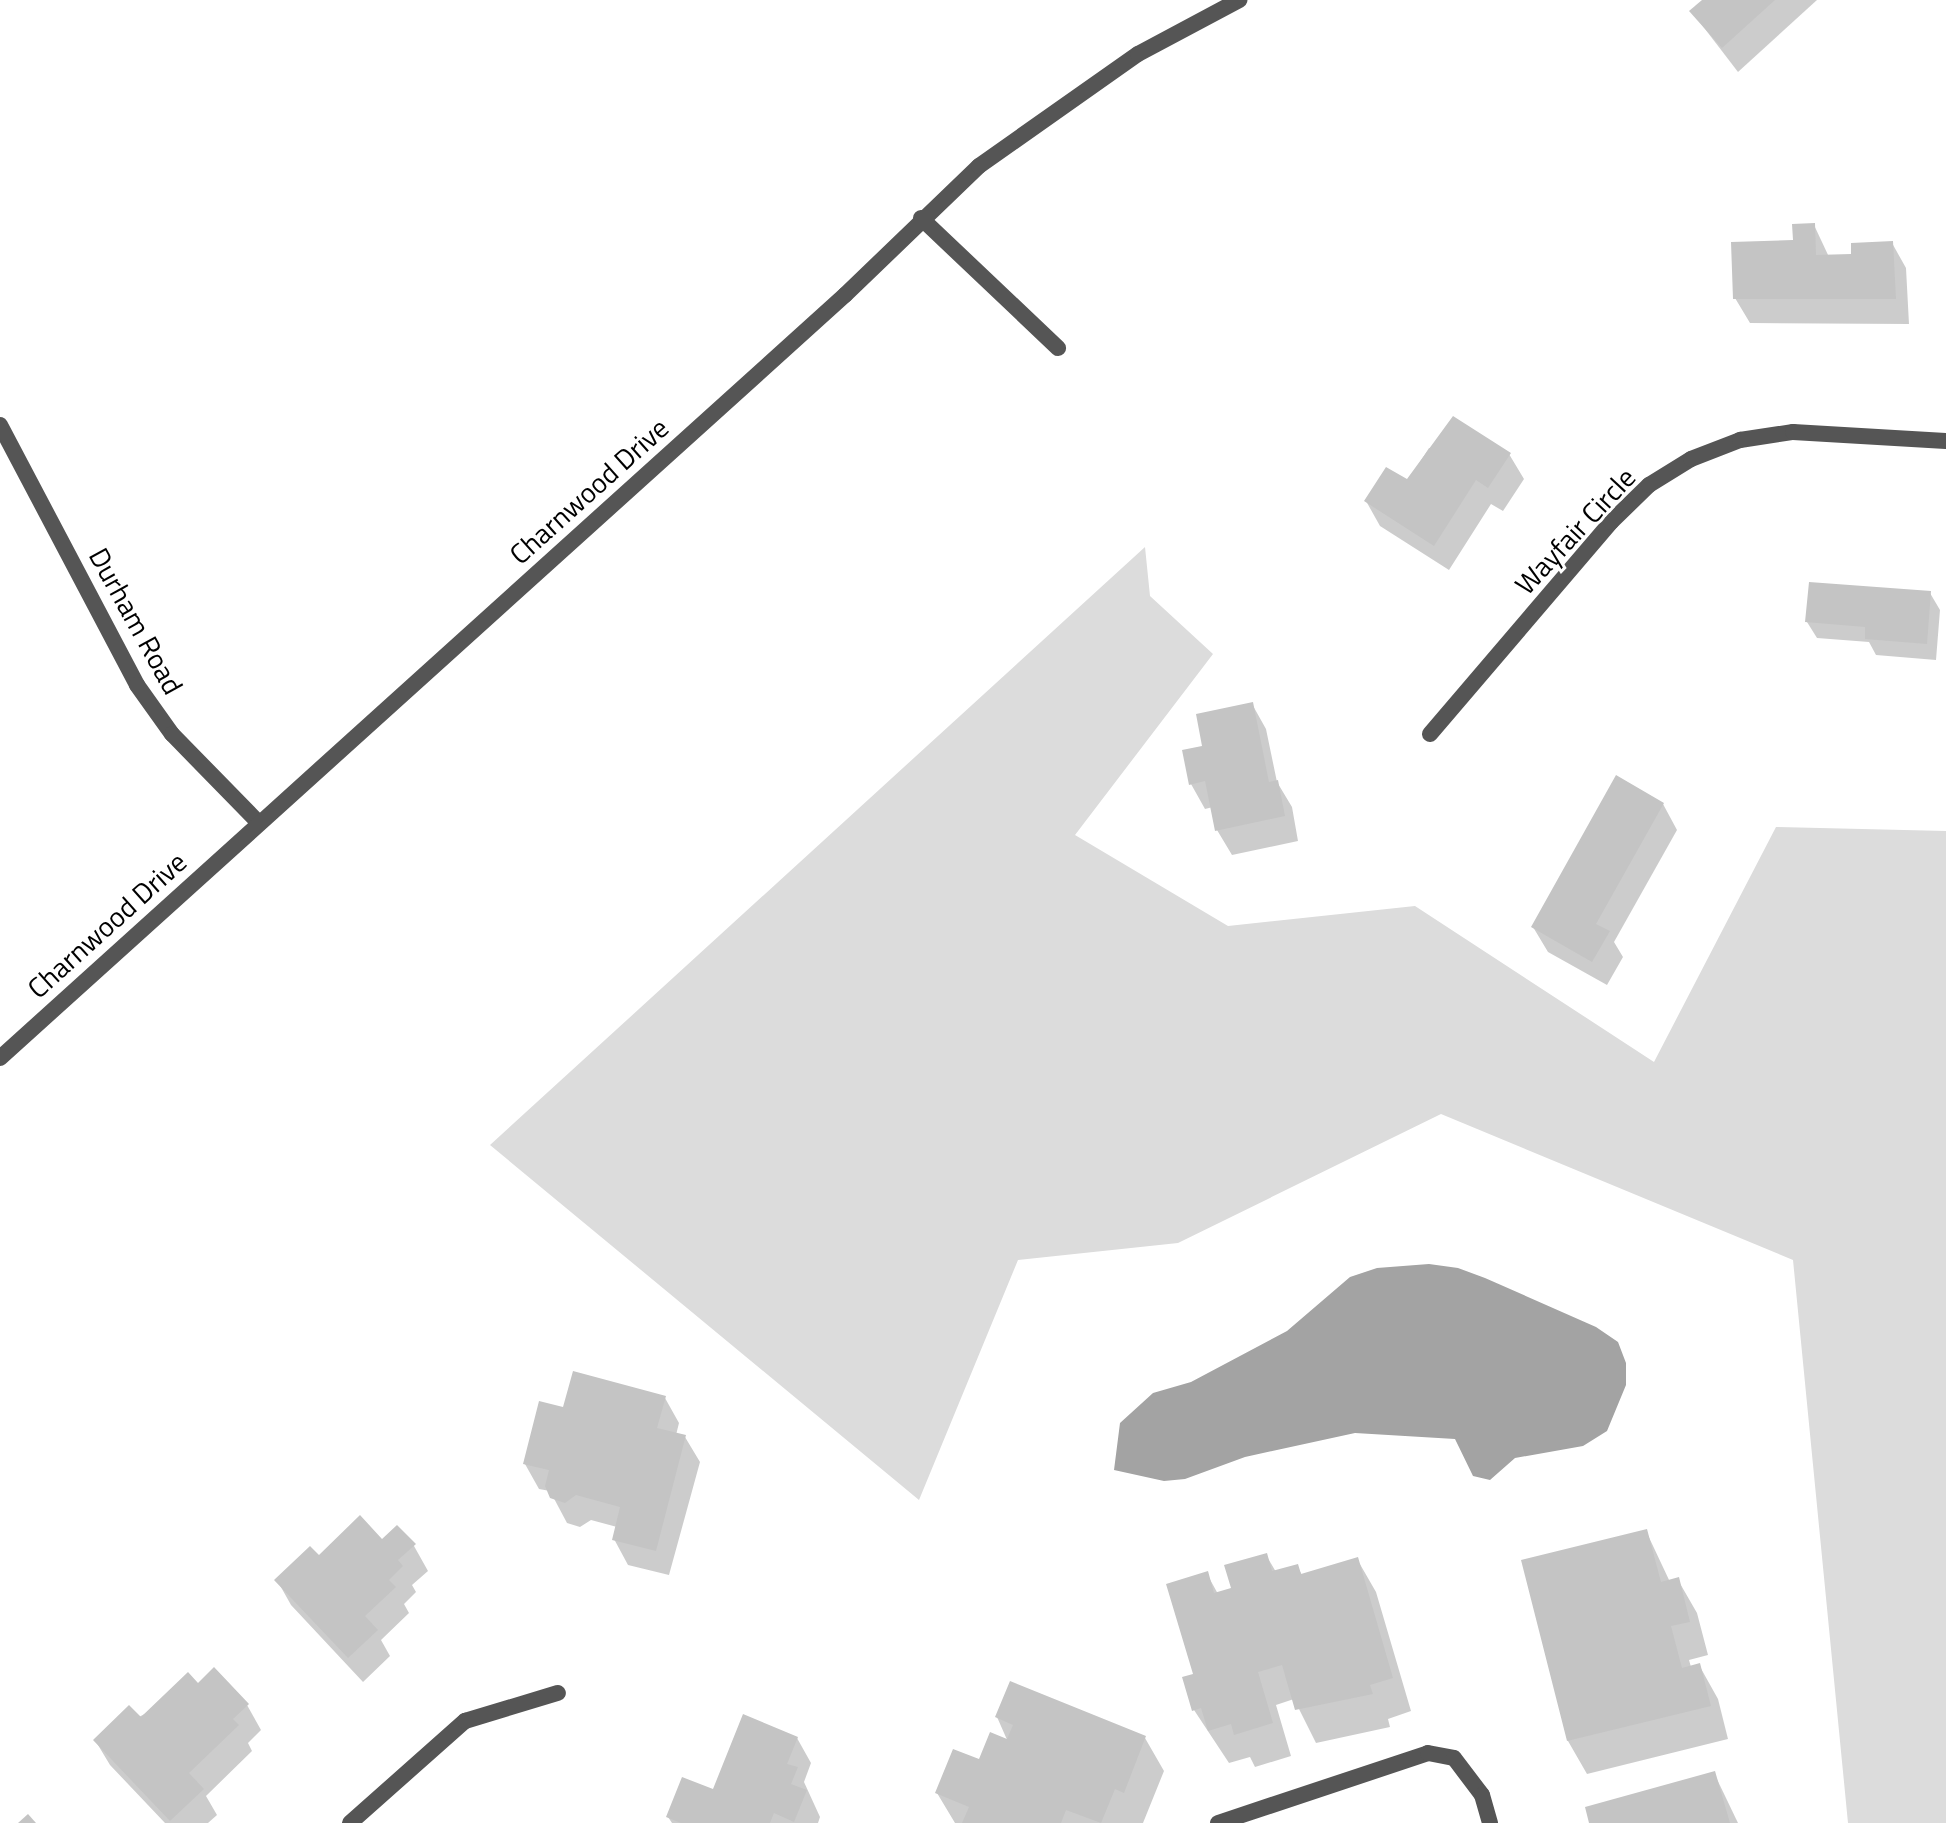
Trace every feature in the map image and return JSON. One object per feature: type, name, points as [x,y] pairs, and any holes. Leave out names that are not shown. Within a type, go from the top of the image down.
[{"type":"street","name":"Charnwood Drive","points":[[0,1058],[845,295],[921,218],[1066,100],[1239,0]]},
{"type":"street","points":[[921,218],[1058,348]]},
{"type":"street","name":"Durham Road","points":[[0,425],[137,685],[172,734],[258,822]]},
{"type":"street","name":"Wayfair Circle","points":[[1430,734],[1611,522],[1649,485],[1691,459],[1740,440],[1793,432],[1946,441]]},
{"type":"street","points":[[350,1823],[465,1721],[558,1693]]},
{"type":"street","points":[[1218,1823],[1428,1753],[1454,1758],[1482,1795],[1490,1823]]},
{"type":"shaded area","points":[[1145,547],[1150,596],[1213,654],[1075,835],[1228,926],[1415,906],[1654,1062],[1776,827],[1946,831],[1946,1823],[1848,1823],[1793,1260],[1441,1114],[1178,1243],[1018,1260],[919,1500],[490,1145]]},
{"type":"shaded area","points":[[1429,1264],[1458,1268],[1485,1278],[1596,1327],[1618,1342],[1626,1363],[1626,1385],[1607,1431],[1583,1446],[1515,1458],[1490,1480],[1473,1476],[1455,1439],[1355,1433],[1245,1457],[1185,1479],[1164,1481],[1114,1470],[1120,1423],[1153,1393],[1191,1382],[1287,1331],[1350,1277],[1377,1268]]},
{"type":"building","points":[[1702,0],[1775,0],[1722,48],[1689,11]]},
{"type":"building","points":[[1815,223],[1816,255],[1851,254],[1851,243],[1893,241],[1896,299],[1733,299],[1731,242],[1793,240],[1792,224]]},
{"type":"building","points":[[1453,416],[1511,453],[1488,488],[1476,480],[1434,546],[1364,501],[1386,467],[1407,479]]},
{"type":"building","points":[[1809,582],[1931,591],[1927,644],[1865,639],[1865,627],[1805,622]]},
{"type":"building","points":[[1253,702],[1269,782],[1278,780],[1285,816],[1215,831],[1205,781],[1189,785],[1182,750],[1202,746],[1196,714]]},
{"type":"building","points":[[1616,775],[1664,803],[1596,924],[1610,931],[1592,962],[1531,927]]},
{"type":"building","points":[[573,1371],[666,1396],[657,1428],[686,1435],[656,1551],[612,1540],[620,1507],[576,1495],[565,1503],[550,1498],[545,1486],[549,1470],[523,1464],[539,1401],[563,1407]]},
{"type":"building","points":[[360,1515],[382,1539],[397,1525],[416,1544],[398,1560],[403,1566],[389,1580],[396,1587],[365,1616],[378,1630],[348,1658],[274,1580],[310,1546],[319,1555]]},
{"type":"building","points":[[1647,1529],[1661,1582],[1679,1577],[1690,1622],[1671,1626],[1682,1668],[1700,1663],[1711,1706],[1567,1741],[1521,1560]]},
{"type":"building","points":[[1267,1553],[1272,1571],[1298,1564],[1301,1574],[1358,1557],[1393,1678],[1370,1685],[1373,1694],[1295,1710],[1282,1665],[1258,1672],[1273,1723],[1234,1735],[1231,1724],[1208,1731],[1201,1708],[1192,1711],[1182,1677],[1193,1674],[1166,1584],[1208,1571],[1214,1593],[1231,1588],[1224,1565]]},
{"type":"building","points":[[214,1667],[249,1704],[233,1719],[239,1725],[189,1773],[204,1789],[170,1821],[93,1740],[129,1705],[141,1717],[188,1672],[198,1683]]},
{"type":"building","points":[[1010,1681],[1146,1736],[1124,1793],[1115,1789],[1101,1823],[1066,1810],[1061,1823],[962,1823],[969,1807],[935,1793],[953,1749],[979,1759],[990,1732],[1007,1739],[1013,1725],[995,1717]]},
{"type":"building","points":[[743,1714],[798,1737],[787,1764],[798,1767],[791,1784],[807,1790],[794,1822],[774,1813],[770,1823],[681,1823],[666,1817],[682,1777],[713,1789]]},
{"type":"building","points":[[1715,1771],[1730,1823],[1589,1823],[1585,1807]]},
{"type":"building","points":[[28,1814],[36,1823],[18,1823]]}]
